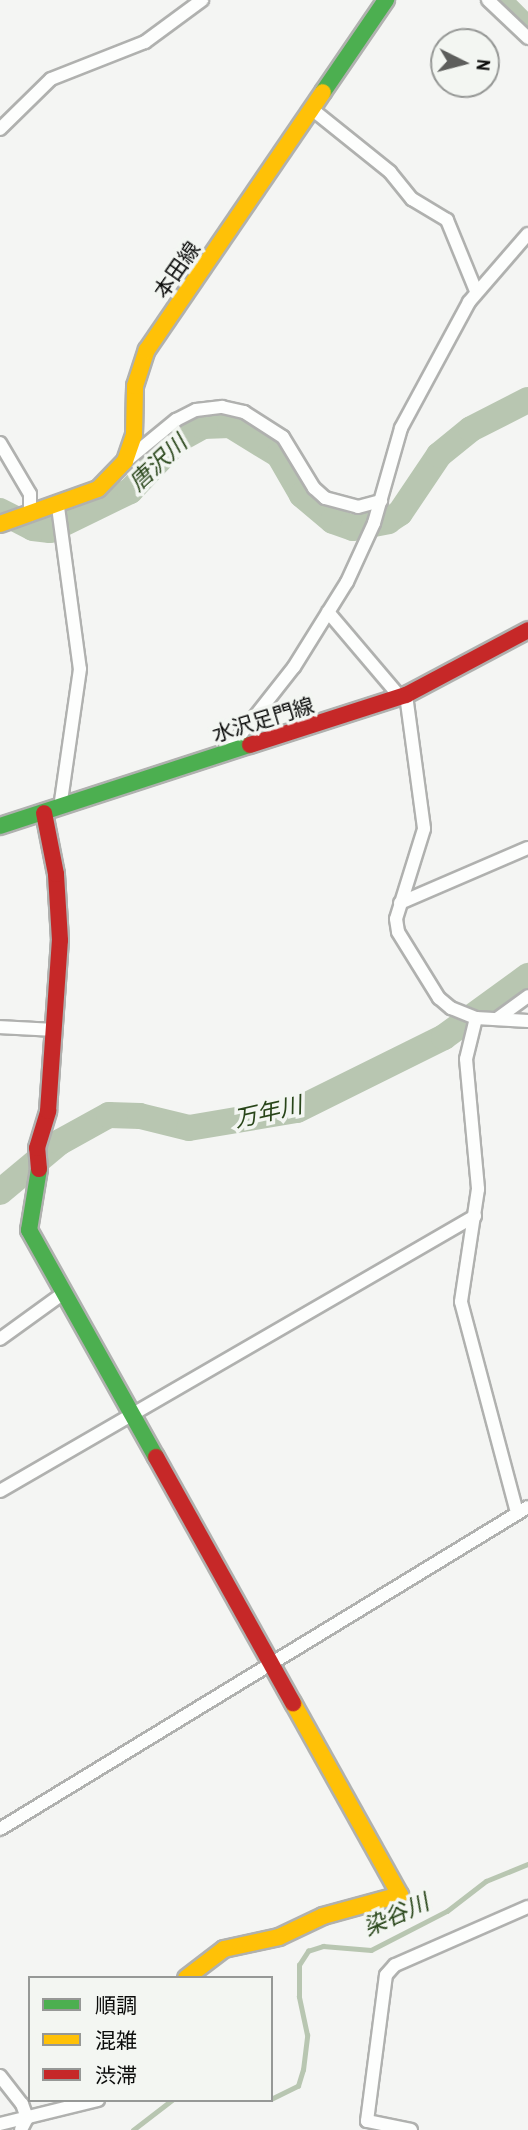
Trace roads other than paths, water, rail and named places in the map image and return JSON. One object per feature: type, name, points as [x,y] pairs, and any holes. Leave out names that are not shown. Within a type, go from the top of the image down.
[{"type":"street","points":[[0,129],[51,79],[145,43],[202,0]]},
{"type":"street","name":"本田線","points":[[0,524],[59,510],[97,489],[125,461],[134,435],[137,377],[147,350],[386,0]]},
{"type":"street","points":[[488,0],[528,38]]},
{"type":"street","points":[[313,110],[390,172],[412,199],[447,220],[476,291]]},
{"type":"street","points":[[226,753],[294,667],[328,612],[374,523],[401,428],[476,291],[528,234]]},
{"type":"street","points":[[125,461],[176,420],[196,410],[222,407],[244,412],[283,437],[314,488],[326,498],[358,507],[380,503]]},
{"type":"street","points":[[0,443],[30,494],[30,515]]},
{"type":"street","points":[[59,510],[79,695],[60,807]]},
{"type":"street","points":[[328,612],[403,696],[424,829],[400,903],[398,932],[411,958],[439,998],[476,1017],[528,1021]]},
{"type":"street","name":"水沢足門線","points":[[0,826],[403,696],[528,630]]},
{"type":"street","points":[[44,813],[56,874],[60,940],[48,1111],[37,1148],[40,1177],[29,1230],[400,1895],[323,1916],[279,1937],[225,1949],[189,1976]]},
{"type":"street","points":[[400,903],[528,848]]},
{"type":"street","points":[[498,1018],[528,996]]},
{"type":"street","points":[[0,1829],[522,1510],[461,1302],[463,1270],[475,1216],[477,1161],[466,1059],[476,1017]]},
{"type":"street","points":[[0,1027],[54,1030]]},
{"type":"street","points":[[0,1491],[475,1216]]},
{"type":"street","points":[[0,1339],[65,1292]]},
{"type":"street","points":[[411,2130],[367,2121],[386,1975],[395,1965],[528,1907]]},
{"type":"street","points":[[0,2076],[24,2124]]},
{"type":"street","points":[[0,2124],[24,2124],[92,2102]]},
{"type":"waterway","points":[[505,0],[528,23]]},
{"type":"waterway","name":"唐沢川","points":[[0,511],[33,528],[50,530],[130,491],[178,440],[203,426],[230,425],[279,455],[302,495],[333,521],[353,528],[388,521],[400,513],[439,455],[471,429],[528,400]]},
{"type":"waterway","name":"万年川","points":[[0,1192],[60,1142],[109,1115],[140,1116],[189,1128],[297,1110],[444,1037],[528,976]]},
{"type":"waterway","name":"染谷川","points":[[273,2098],[298,2086],[303,2070],[307,2035],[299,1997],[299,1965],[308,1951],[323,1946],[371,1950],[447,1911],[486,1881],[528,1864]]},
{"type":"waterway","name":"染谷川","points":[[133,2130],[169,2102]]}]
